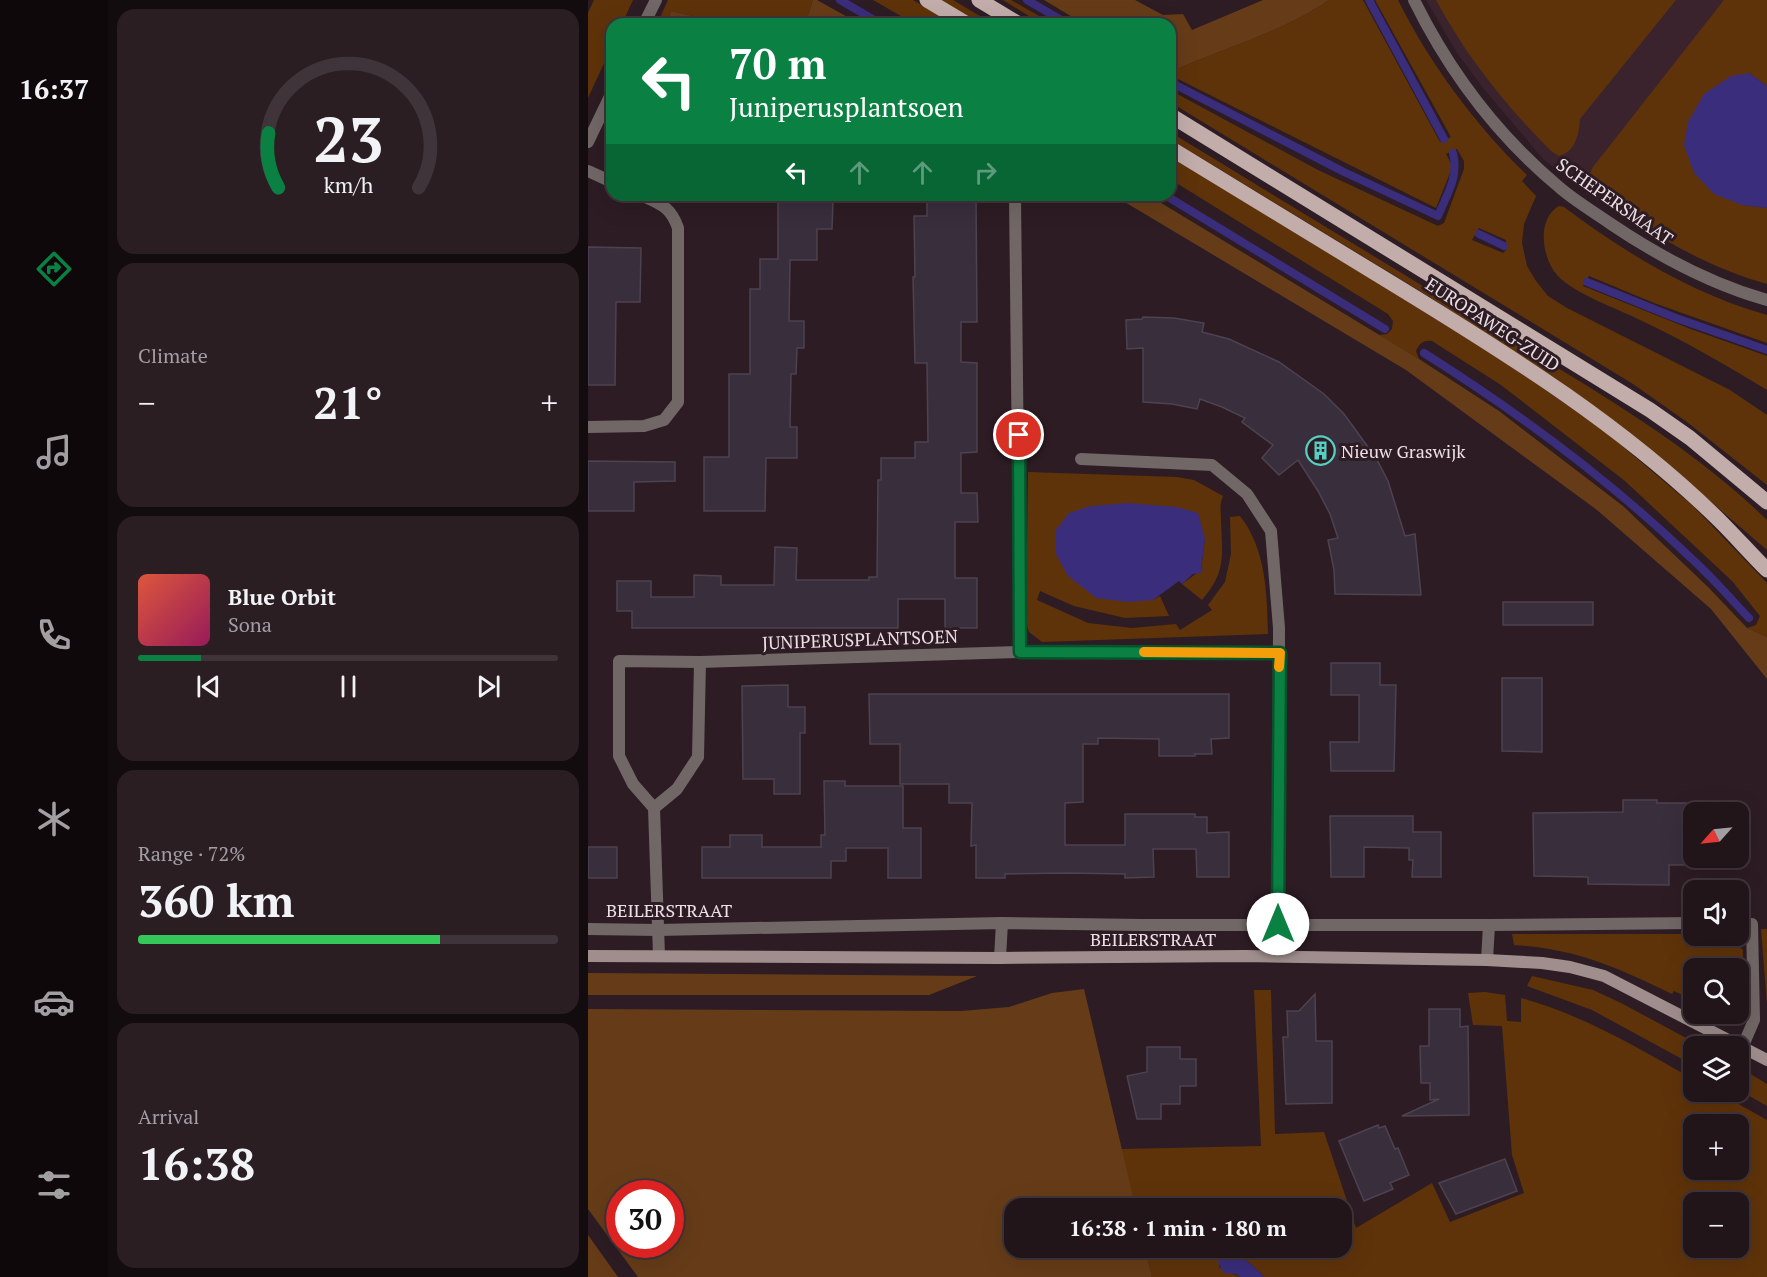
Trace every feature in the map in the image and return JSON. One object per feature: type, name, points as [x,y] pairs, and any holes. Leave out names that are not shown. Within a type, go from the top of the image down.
[{"type":"main road","points":[[927,0],[957,18]]},
{"type":"main road","points":[[979,0],[1009,18]]},
{"type":"main road","name":"EUROPAWEG-ZUID","points":[[1176,119],[1650,410],[1690,438],[1767,502]]},
{"type":"main road","name":"EUROPAWEG-ZUID","points":[[1176,152],[1473,333],[1566,395],[1626,439],[1677,482],[1720,521],[1767,570]]},
{"type":"street","points":[[647,18],[656,0]]},
{"type":"street","name":"SCHEPERSMAAT","points":[[1414,0],[1447,59],[1472,94],[1505,135],[1560,188],[1642,245],[1682,267],[1738,292],[1767,300]]},
{"type":"street","points":[[588,142],[606,104]]},
{"type":"street","points":[[588,171],[606,179]]},
{"type":"street","points":[[588,427],[644,426],[664,420],[678,402],[678,228],[673,214],[654,201]]},
{"type":"street","points":[[1016,201],[1020,652]]},
{"type":"street","points":[[1081,459],[1212,465],[1247,494],[1271,531],[1280,653],[1278,924]]},
{"type":"street","name":"JUNIPERUSPLANTSOEN","points":[[654,808],[633,784],[619,756],[619,661],[700,662],[1020,652],[1280,653]]},
{"type":"street","points":[[658,956],[654,808],[677,789],[698,757],[700,662]]},
{"type":"street","points":[[1000,958],[1002,922]]},
{"type":"street","name":"BEILERSTRAAT","points":[[588,929],[658,930],[1002,922],[1489,925],[1683,923]]},
{"type":"street","points":[[1747,1036],[1754,1020],[1752,924],[1749,924]]},
{"type":"street","points":[[1487,960],[1489,925]]},
{"type":"street","name":"BEILERSTRAAT","points":[[588,956],[1000,958],[1246,956],[1487,960],[1560,966],[1604,976],[1719,1036]]},
{"type":"street","name":"BEILERSTRAAT","points":[[1749,1051],[1767,1060]]},
{"type":"shaded area","points":[[594,0],[633,0],[625,18],[606,18],[606,59],[588,98],[588,13]]},
{"type":"shaded area","points":[[668,0],[813,0],[807,18],[702,18],[671,11],[669,18],[660,18]]},
{"type":"shaded area","points":[[813,0],[817,0],[849,18],[807,18]]},
{"type":"shaded area","points":[[873,0],[913,0],[944,18],[904,18]]},
{"type":"shaded area","points":[[940,0],[953,0],[983,18],[971,18]]},
{"type":"shaded area","points":[[1003,0],[1011,0],[1042,18],[1032,18]]},
{"type":"shaded area","points":[[1044,0],[1135,0],[1163,15],[1183,14],[1192,30],[1263,0],[1329,0],[1311,12],[1272,31],[1176,69],[1176,18],[1074,18]]},
{"type":"shaded area","points":[[1329,0],[1363,0],[1440,142],[1451,137],[1375,0],[1398,0],[1424,47],[1455,93],[1490,136],[1527,175],[1522,181],[1536,196],[1524,224],[1522,243],[1527,266],[1536,281],[1548,296],[1567,308],[1730,390],[1767,415],[1767,485],[1687,422],[1633,384],[1176,106],[1176,93],[1318,170],[1438,226],[1444,223],[1464,169],[1464,161],[1457,149],[1446,154],[1452,165],[1436,208],[1176,78],[1176,69],[1291,22]],"holes":[[[1479,228],[1506,240],[1506,250],[1503,253],[1472,240]]]},
{"type":"shaded area","points":[[1426,0],[1767,0],[1767,271],[1685,250],[1619,215],[1587,194],[1543,159],[1484,89],[1457,53]]},
{"type":"shaded area","points":[[1436,0],[1676,0],[1580,119],[1573,146],[1565,154],[1559,156],[1534,134],[1488,80],[1460,41]]},
{"type":"shaded area","points":[[1724,0],[1767,0],[1767,86],[1749,73],[1742,205],[1767,208],[1767,284],[1697,257],[1653,233],[1591,191],[1588,177],[1593,167]]},
{"type":"shaded area","points":[[671,11],[702,18],[669,18]]},
{"type":"shaded area","points":[[1749,73],[1767,86],[1767,208],[1742,205],[1714,194],[1694,173],[1684,145],[1688,122],[1704,94],[1731,76]]},
{"type":"shaded area","points":[[1176,136],[1570,375],[1672,442],[1737,492],[1767,520],[1767,550],[1660,458],[1555,378],[1425,294],[1176,143]]},
{"type":"shaded area","points":[[1176,160],[1503,360],[1608,434],[1693,506],[1767,583],[1767,637],[1747,628],[1756,625],[1760,616],[1732,581],[1625,481],[1501,385],[1432,341],[1424,341],[1419,346],[1416,351],[1419,359],[1379,335],[1387,334],[1392,329],[1393,321],[1388,314],[1176,183]]},
{"type":"shaded area","points":[[1123,201],[1158,201],[1419,359],[1499,411],[1623,506],[1709,588],[1747,628],[1767,637],[1767,679],[1711,609],[1597,510],[1406,370]]},
{"type":"shaded area","points":[[1559,206],[1564,207],[1610,240],[1660,270],[1712,296],[1767,315],[1767,343],[1654,303],[1589,276],[1583,286],[1688,328],[1767,356],[1767,390],[1690,345],[1574,289],[1557,275],[1545,249],[1544,229],[1552,212]]},
{"type":"shaded area","points":[[1028,472],[1177,477],[1194,480],[1223,496],[1220,507],[1221,562],[1216,580],[1202,600],[1182,584],[1201,570],[1205,539],[1153,600],[1160,596],[1169,616],[1125,618],[1074,606],[1040,591],[1037,600],[1088,623],[1132,628],[1176,624],[1180,630],[1212,610],[1208,605],[1225,582],[1231,554],[1230,517],[1240,516],[1249,529],[1260,557],[1266,587],[1268,634],[1042,642],[1029,632],[1026,622]]},
{"type":"shaded area","points":[[1127,503],[1176,507],[1198,513],[1205,539],[1201,569],[1203,571],[1193,574],[1182,584],[1179,581],[1153,600],[1128,602],[1096,598],[1068,576],[1056,554],[1056,530],[1069,513],[1091,506]]},
{"type":"shaded area","points":[[1761,929],[1767,929],[1767,1004]]},
{"type":"shaded area","points":[[1512,934],[1683,934],[1683,946],[1739,946],[1743,950],[1743,958],[1683,958],[1683,995],[1674,991],[1672,994],[1633,976],[1577,955],[1514,945]]},
{"type":"shaded area","points":[[588,973],[977,976],[929,995],[588,995]]},
{"type":"shaded area","points":[[1532,976],[1593,990],[1621,1003],[1683,1036],[1683,1060],[1592,1010],[1527,986]]},
{"type":"shaded area","points":[[1084,989],[1133,1198],[1004,1198],[1004,1258],[1147,1258],[1152,1277],[638,1277],[624,1258],[684,1258],[684,1180],[606,1180],[606,1233],[588,1209],[588,1009],[961,1011],[1009,1007],[1052,993]]},
{"type":"shaded area","points":[[1254,990],[1271,990],[1275,1134],[1324,1132],[1346,1198],[1133,1198],[1121,1149],[1261,1146]]},
{"type":"shaded area","points":[[1485,992],[1505,995],[1507,1021],[1521,1022],[1521,998],[1566,1013],[1610,1033],[1683,1073],[1683,1102],[1735,1102],[1767,1120],[1767,1277],[1264,1277],[1240,1258],[1352,1258],[1352,1216],[1356,1228],[1432,1183],[1450,1222],[1524,1193],[1512,1155],[1502,1026],[1473,1025],[1468,993]]},
{"type":"shaded area","points":[[1749,1073],[1767,1084],[1767,1106],[1749,1096]]},
{"type":"shaded area","points":[[588,1235],[618,1277],[588,1277]]},
{"type":"shaded area","points":[[1147,1258],[1220,1258],[1219,1267],[1240,1277],[1152,1277]]},
{"type":"shaded area","points":[[1220,1258],[1242,1258],[1264,1277],[1240,1277],[1236,1274],[1224,1273],[1218,1263]]},
{"type":"building","points":[[927,201],[976,201],[977,322],[961,322],[961,362],[977,363],[977,452],[961,453],[961,493],[977,493],[978,522],[955,522],[955,578],[977,578],[977,628],[945,628],[945,599],[898,599],[898,628],[632,628],[632,611],[617,611],[617,581],[651,581],[651,597],[694,597],[694,575],[721,576],[721,585],[774,585],[775,547],[797,548],[796,580],[869,580],[869,577],[877,577],[878,480],[881,480],[881,458],[915,458],[915,442],[928,442],[927,363],[915,363],[913,277],[915,277],[914,216],[927,216]]},
{"type":"building","points":[[778,202],[833,202],[832,229],[817,229],[817,260],[790,260],[789,321],[804,321],[804,348],[797,348],[796,374],[791,374],[790,427],[797,427],[797,458],[766,458],[765,511],[704,511],[704,457],[729,457],[729,374],[750,374],[750,289],[760,289],[760,259],[778,259]]},
{"type":"building","points":[[588,247],[641,248],[640,302],[616,302],[615,385],[588,385]]},
{"type":"building","name":"Nieuw Graswijk","points":[[1143,317],[1174,318],[1204,323],[1202,332],[1229,339],[1279,362],[1324,394],[1344,414],[1376,458],[1388,481],[1405,536],[1415,534],[1421,595],[1335,594],[1334,570],[1328,540],[1338,538],[1330,514],[1298,460],[1279,475],[1262,458],[1273,445],[1242,422],[1245,418],[1222,407],[1200,399],[1197,409],[1143,402],[1143,348],[1127,349],[1126,320]]},
{"type":"building","points":[[588,461],[675,462],[675,481],[634,482],[634,511],[588,511]]},
{"type":"building","points":[[1503,602],[1593,602],[1593,625],[1503,625]]},
{"type":"building","points":[[1331,663],[1380,663],[1380,685],[1396,685],[1394,771],[1331,771],[1330,742],[1359,742],[1359,695],[1331,695]]},
{"type":"building","points":[[1502,678],[1542,678],[1542,752],[1502,751]]},
{"type":"building","points":[[788,685],[788,707],[805,707],[805,733],[800,733],[800,794],[774,794],[774,779],[743,779],[742,686]]},
{"type":"building","points":[[869,694],[1229,694],[1229,738],[1211,739],[1212,754],[1159,756],[1159,739],[1098,738],[1098,744],[1083,744],[1083,802],[1065,803],[1065,845],[1125,845],[1125,814],[1195,814],[1195,817],[1207,817],[1207,833],[1229,832],[1229,877],[1197,877],[1196,849],[1153,849],[1154,877],[1125,878],[1125,874],[1069,873],[1005,874],[1005,878],[976,878],[976,845],[971,846],[972,803],[949,803],[949,784],[900,784],[900,744],[870,744]]},
{"type":"building","points":[[824,781],[845,781],[845,786],[903,786],[903,828],[921,828],[921,878],[888,878],[888,848],[846,848],[846,861],[831,861],[831,878],[702,878],[702,847],[730,847],[730,835],[762,835],[762,847],[821,847],[821,835],[825,835]]},
{"type":"building","points":[[1623,800],[1683,803],[1683,865],[1669,865],[1669,885],[1588,884],[1588,877],[1534,876],[1533,813],[1623,812]]},
{"type":"building","points":[[1330,816],[1413,816],[1413,832],[1441,832],[1441,877],[1412,877],[1413,860],[1409,860],[1409,848],[1364,847],[1364,877],[1331,877]]},
{"type":"building","points":[[588,847],[617,847],[617,878],[588,878]]},
{"type":"building","points":[[1315,994],[1316,1041],[1332,1041],[1332,1103],[1286,1104],[1283,1037],[1288,1037],[1287,1011],[1299,1011]]},
{"type":"building","points":[[1429,1009],[1460,1009],[1460,1027],[1468,1026],[1469,1115],[1402,1116],[1439,1099],[1430,1100],[1430,1083],[1421,1083],[1420,1046],[1429,1046]]},
{"type":"building","points":[[1147,1047],[1180,1047],[1180,1059],[1196,1059],[1196,1086],[1180,1086],[1180,1104],[1161,1104],[1161,1119],[1137,1119],[1127,1076],[1147,1072]]},
{"type":"building","points":[[1378,1125],[1379,1128],[1385,1126],[1395,1149],[1398,1148],[1409,1175],[1390,1183],[1393,1189],[1364,1201],[1339,1141]]},
{"type":"building","points":[[1505,1159],[1517,1191],[1456,1214],[1439,1183]]},
{"type":"waterway","points":[[840,0],[871,18]]},
{"type":"waterway","points":[[1027,0],[1058,18]]},
{"type":"waterway","points":[[1369,0],[1444,139]]},
{"type":"waterway","points":[[1176,85],[1344,172],[1438,216],[1453,178],[1453,153]]},
{"type":"waterway","points":[[1175,201],[1385,329]]},
{"type":"waterway","points":[[1479,234],[1504,246]]},
{"type":"waterway","points":[[1587,282],[1676,318],[1767,350]]},
{"type":"waterway","points":[[1424,353],[1495,400],[1597,475],[1661,530],[1714,580],[1749,618]]},
{"type":"slow traffic","points":[[1144,652],[1280,653],[1279,667]]},
{"type":"place","name":"Nieuw Graswijk","points":[[1320,451]]},
{"type":"route","points":[[1019,435],[1020,652],[1280,653],[1278,924]]}]
